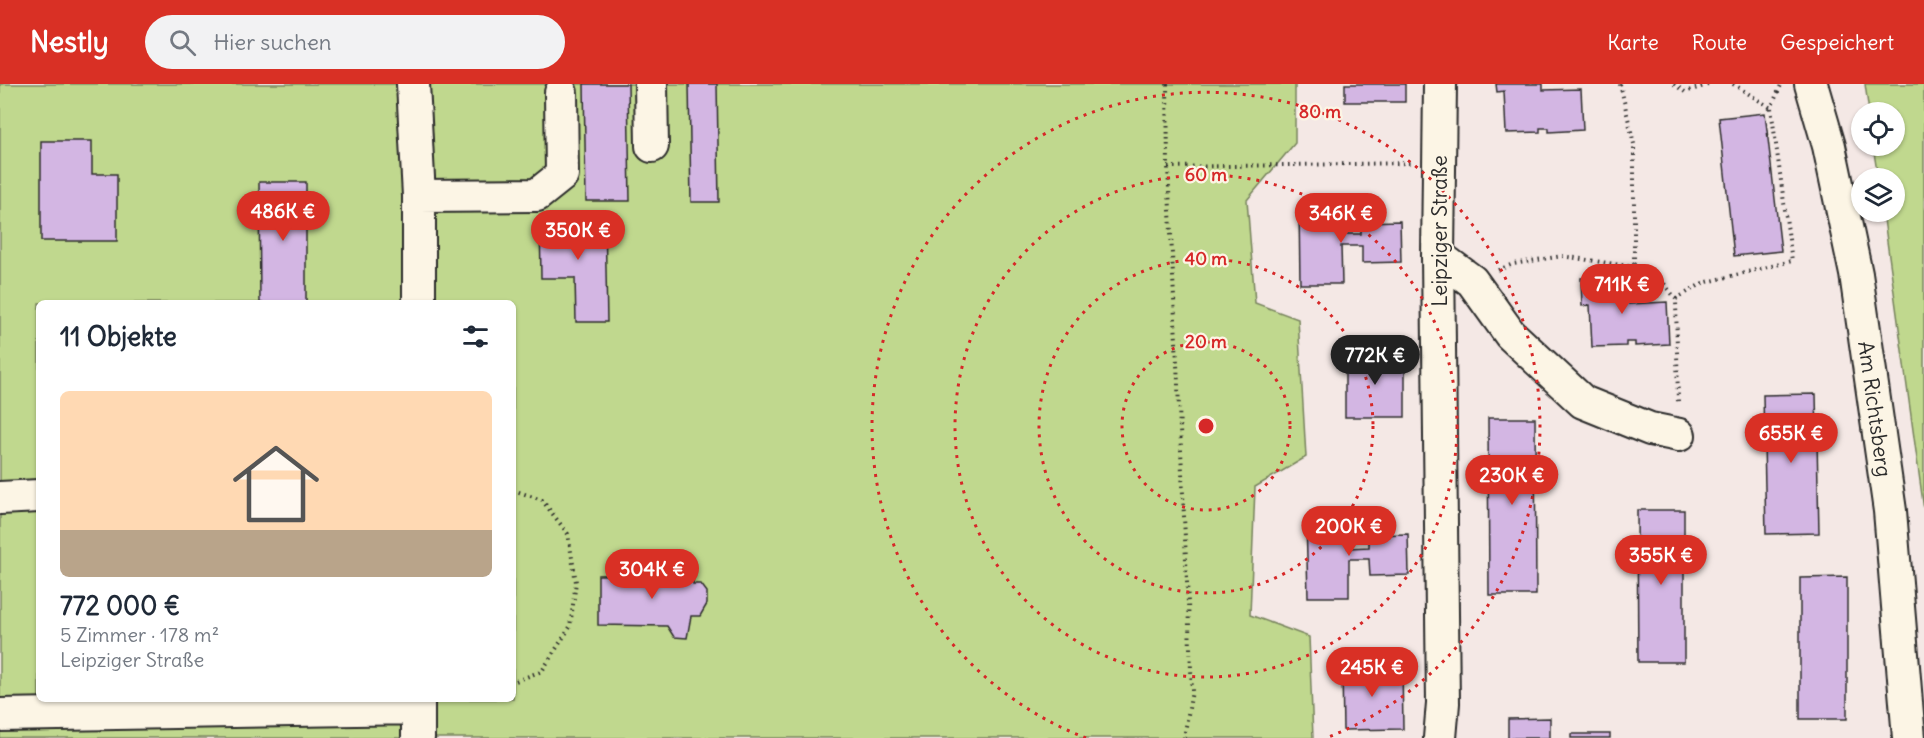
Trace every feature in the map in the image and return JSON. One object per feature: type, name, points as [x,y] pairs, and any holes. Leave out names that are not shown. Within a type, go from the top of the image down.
[{"type":"street","points":[[413,84],[418,196],[419,300]]},
{"type":"street","points":[[651,84],[652,146]]},
{"type":"street","name":"Leipziger Straße","points":[[1440,84],[1438,256],[1443,703],[1440,738]]},
{"type":"street","name":"Am Richtsberg","points":[[1811,84],[1829,146],[1857,285],[1890,511],[1909,738]]},
{"type":"street","points":[[418,196],[537,195],[562,175],[561,93]]},
{"type":"street","points":[[1438,256],[1472,280],[1510,334],[1583,402],[1650,429],[1679,435]]},
{"type":"street","points":[[0,498],[36,496]]},
{"type":"street","points":[[0,714],[418,715]]},
{"type":"path","points":[[1167,84],[1168,167],[1192,691],[1184,738]]},
{"type":"path","points":[[1620,84],[1634,144],[1634,267]]},
{"type":"path","points":[[1674,84],[1685,92],[1711,84]]},
{"type":"path","points":[[1733,84],[1771,108]]},
{"type":"path","points":[[1676,299],[1703,283],[1792,261],[1771,108],[1781,84]]},
{"type":"path","points":[[1168,167],[1439,162]]},
{"type":"path","points":[[1472,280],[1513,264],[1562,256],[1634,267],[1659,277],[1676,299],[1677,395]]},
{"type":"path","points":[[516,491],[542,500],[568,534],[576,582],[570,627],[542,671],[516,681]]},
{"type":"green space","points":[[0,84],[1295,84],[1295,143],[1247,200],[1255,303],[1298,319],[1306,457],[1255,487],[1250,615],[1309,637],[1313,738],[0,738]]},
{"type":"green space","points":[[1865,84],[1924,84],[1924,510],[1884,222],[1905,222],[1905,168],[1876,168],[1875,156],[1905,156],[1905,102],[1868,102]]},
{"type":"building","points":[[584,84],[628,84],[630,201],[586,201]]},
{"type":"building","points":[[689,84],[717,84],[719,202],[691,202]]},
{"type":"building","points":[[1345,84],[1405,84],[1405,102],[1345,102]]},
{"type":"building","points":[[1496,84],[1543,84],[1543,90],[1581,89],[1583,130],[1549,132],[1549,128],[1540,128],[1540,132],[1506,133],[1504,91],[1497,92]]},
{"type":"building","points":[[1765,113],[1781,251],[1734,256],[1719,118]]},
{"type":"building","points":[[41,141],[92,141],[92,174],[117,174],[117,241],[41,241]]},
{"type":"building","points":[[259,182],[306,182],[306,300],[260,300]]},
{"type":"building","points":[[1299,206],[1340,206],[1341,234],[1361,234],[1361,222],[1400,221],[1401,262],[1362,263],[1362,246],[1341,246],[1342,284],[1300,284]]},
{"type":"building","points":[[605,217],[607,322],[576,322],[575,278],[541,278],[540,218]]},
{"type":"building","points":[[1628,276],[1629,304],[1667,302],[1669,344],[1635,346],[1635,342],[1626,342],[1626,346],[1592,347],[1590,305],[1582,306],[1581,278]]},
{"type":"building","points":[[1345,355],[1405,355],[1405,417],[1345,417]]},
{"type":"building","points":[[1816,394],[1819,533],[1766,534],[1763,395]]},
{"type":"building","points":[[1488,418],[1535,418],[1536,595],[1489,595]]},
{"type":"building","points":[[1637,510],[1684,510],[1684,662],[1638,662]]},
{"type":"building","points":[[1306,519],[1348,519],[1348,548],[1369,547],[1369,535],[1408,534],[1409,575],[1370,576],[1369,559],[1349,559],[1349,597],[1308,597]]},
{"type":"building","points":[[687,564],[693,574],[693,584],[701,584],[707,592],[707,604],[700,616],[691,616],[687,638],[674,637],[667,626],[598,625],[598,575],[666,574],[675,565]]},
{"type":"building","points":[[1847,577],[1847,719],[1800,719],[1800,578]]},
{"type":"building","points":[[1402,667],[1403,729],[1343,730],[1342,668]]},
{"type":"building","points":[[1550,718],[1550,738],[1508,738],[1508,719]]},
{"type":"building","points":[[1571,734],[1610,734],[1610,738],[1571,738]]}]
